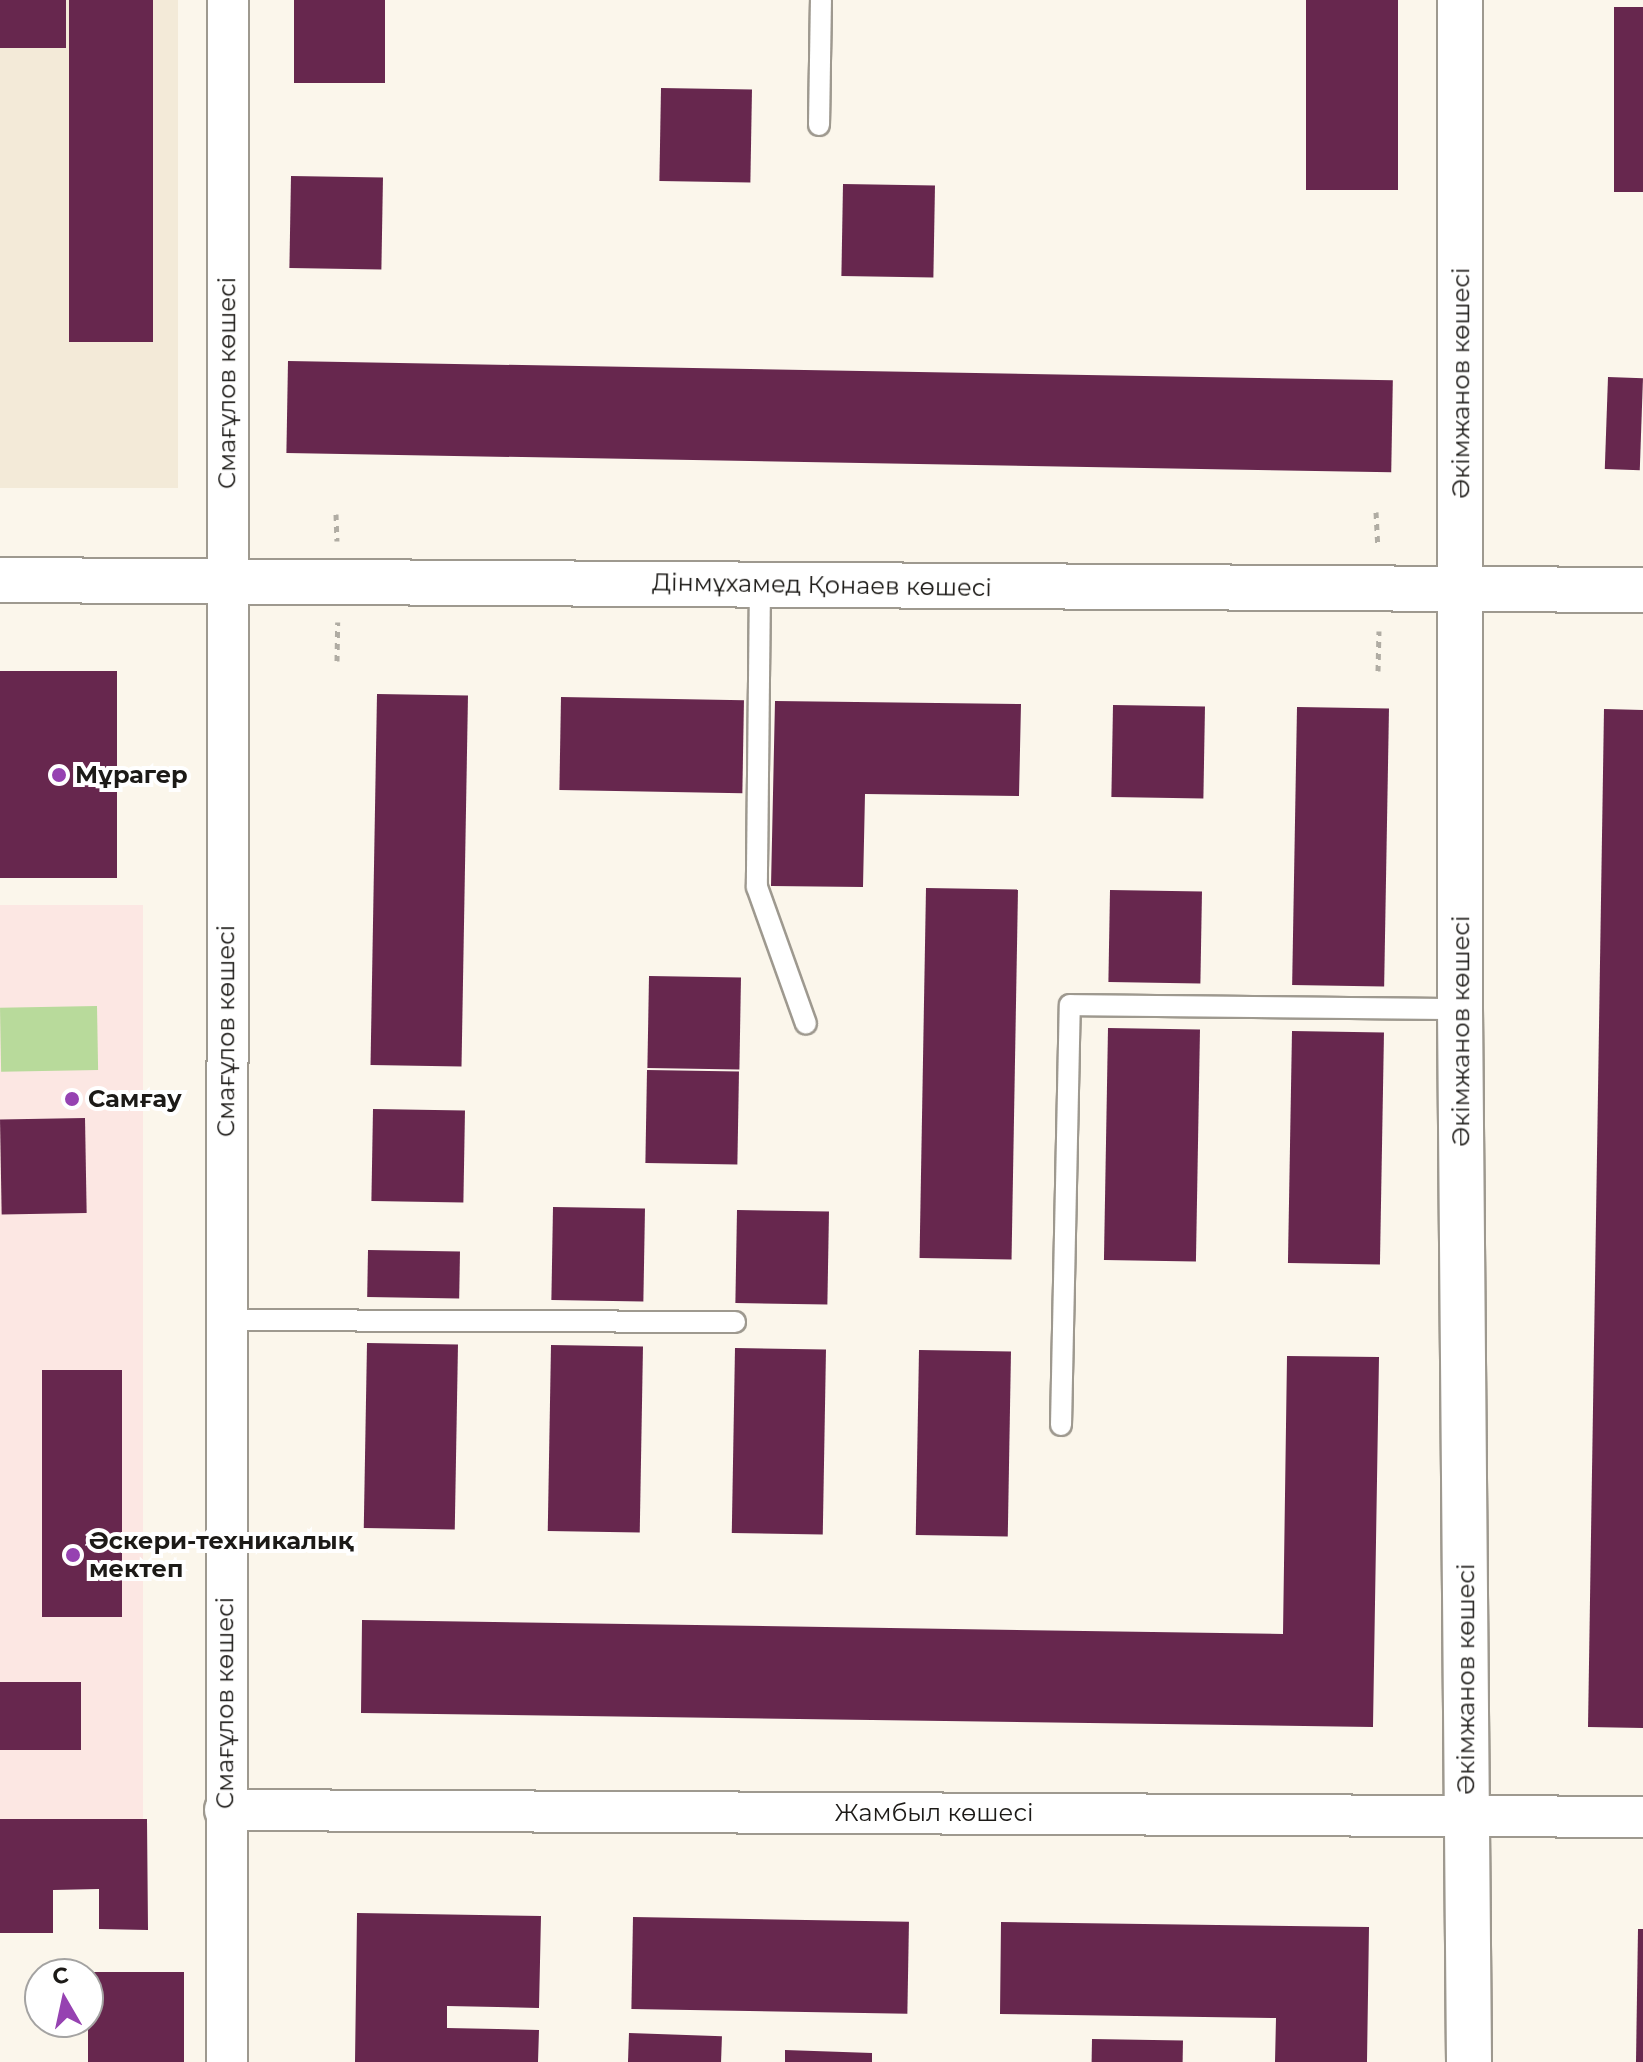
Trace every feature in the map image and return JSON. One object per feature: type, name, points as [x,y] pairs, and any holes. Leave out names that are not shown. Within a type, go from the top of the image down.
[{"type":"main road","name":"Әкімжанов көшесі","points":[[1460,0],[1460,1009],[1469,2062]]},
{"type":"main road","name":"Дінмұхамед Қонаев көшесі","points":[[0,580],[1643,590]]},
{"type":"street","name":"Смағұлов көшесі","points":[[227,2062],[228,0]]},
{"type":"street","name":"Жамбыл көшесі","points":[[225,1810],[1643,1817]]},
{"type":"lane","points":[[819,125],[821,0]]},
{"type":"lane","points":[[760,584],[757,887],[806,1024]]},
{"type":"lane","points":[[1061,1425],[1070,1005],[1460,1009]]},
{"type":"lane","points":[[225,1320],[735,1322]]},
{"type":"path","points":[[1376,512],[1379,562]]},
{"type":"path","points":[[336,514],[338,549]]},
{"type":"path","points":[[337,661],[338,611]]},
{"type":"path","points":[[1378,671],[1379,631]]},
{"type":"shaded area","points":[[0,0],[178,0],[178,488],[0,488]]},
{"type":"shaded area","points":[[0,905],[143,905],[143,1819],[0,1819]]},
{"type":"green space","points":[[97,1006],[98,1070],[1,1072],[0,1008]]},
{"type":"building","points":[[0,0],[66,0],[66,48],[0,48]]},
{"type":"building","points":[[69,0],[153,0],[153,342],[69,342]]},
{"type":"building","points":[[294,0],[385,0],[385,83],[294,83]]},
{"type":"building","points":[[1306,0],[1398,0],[1398,190],[1306,190]]},
{"type":"building","points":[[1614,7],[1643,7],[1643,192],[1614,192]]},
{"type":"building","points":[[661,88],[752,90],[750,183],[659,181]]},
{"type":"building","points":[[291,176],[383,178],[381,270],[289,268]]},
{"type":"building","points":[[843,184],[935,186],[933,278],[841,276]]},
{"type":"building","points":[[288,361],[1393,380],[1391,472],[286,453]]},
{"type":"building","points":[[1608,377],[1643,378],[1640,470],[1605,469]]},
{"type":"building","name":"Мұрагер","points":[[0,671],[117,671],[117,878],[0,878]]},
{"type":"building","points":[[377,694],[468,696],[462,1067],[371,1065]]},
{"type":"building","points":[[561,697],[744,700],[742,793],[559,790]]},
{"type":"building","points":[[775,701],[1021,704],[1019,796],[865,794],[863,887],[771,886]]},
{"type":"building","points":[[1113,705],[1205,707],[1203,799],[1111,797]]},
{"type":"building","points":[[1297,707],[1389,709],[1384,987],[1292,985]]},
{"type":"building","points":[[1604,709],[1643,710],[1643,1728],[1588,1727]]},
{"type":"building","points":[[926,888],[1018,890],[1012,1260],[920,1258]]},
{"type":"building","points":[[1110,890],[1202,892],[1200,984],[1108,982]]},
{"type":"building","points":[[649,976],[741,978],[739,1070],[647,1068]]},
{"type":"building","points":[[1108,1028],[1200,1030],[1196,1262],[1104,1260]]},
{"type":"building","points":[[1292,1031],[1384,1033],[1380,1265],[1288,1263]]},
{"type":"building","points":[[647,1070],[739,1072],[737,1165],[645,1163]]},
{"type":"building","points":[[373,1109],[465,1111],[463,1203],[371,1201]]},
{"type":"building","points":[[85,1118],[87,1213],[2,1214],[0,1119]]},
{"type":"building","points":[[553,1207],[645,1209],[643,1302],[551,1300]]},
{"type":"building","points":[[737,1210],[829,1212],[827,1305],[735,1303]]},
{"type":"building","points":[[368,1250],[460,1252],[459,1299],[367,1297]]},
{"type":"building","points":[[367,1343],[458,1345],[455,1530],[364,1528]]},
{"type":"building","points":[[551,1345],[643,1347],[640,1533],[548,1531]]},
{"type":"building","points":[[735,1348],[826,1350],[823,1535],[732,1533]]},
{"type":"building","points":[[919,1350],[1011,1352],[1008,1537],[916,1535]]},
{"type":"building","points":[[1287,1356],[1379,1357],[1373,1727],[361,1713],[362,1620],[1283,1634]]},
{"type":"building","points":[[42,1370],[122,1370],[122,1617],[42,1617]]},
{"type":"building","points":[[0,1682],[81,1682],[81,1750],[0,1750]]},
{"type":"building","points":[[0,1819],[147,1819],[148,1930],[99,1929],[99,1889],[53,1890],[53,1933],[0,1933]]},
{"type":"building","points":[[357,1913],[541,1916],[539,2008],[447,2006],[447,2028],[539,2030],[538,2062],[355,2062]]},
{"type":"building","points":[[633,1917],[909,1922],[907,2014],[631,2009]]},
{"type":"building","points":[[1001,1922],[1369,1927],[1367,2062],[1275,2062],[1276,2018],[1000,2014]]},
{"type":"building","points":[[1638,1929],[1643,1929],[1643,2062],[1636,2062]]},
{"type":"building","points":[[104,1972],[184,1972],[184,2062],[88,2062],[88,2038],[104,2038]]},
{"type":"building","points":[[629,2033],[722,2036],[721,2062],[628,2062]]},
{"type":"building","points":[[1092,2039],[1183,2041],[1183,2062],[1092,2062]]},
{"type":"building","points":[[785,2050],[872,2053],[872,2062],[785,2062]]},
{"type":"place","name":"Мұрагер","points":[[59,775]]},
{"type":"place","name":"Самғау","points":[[72,1099]]},
{"type":"place","name":"Әскери-техникалық мектеп","points":[[73,1555]]}]
